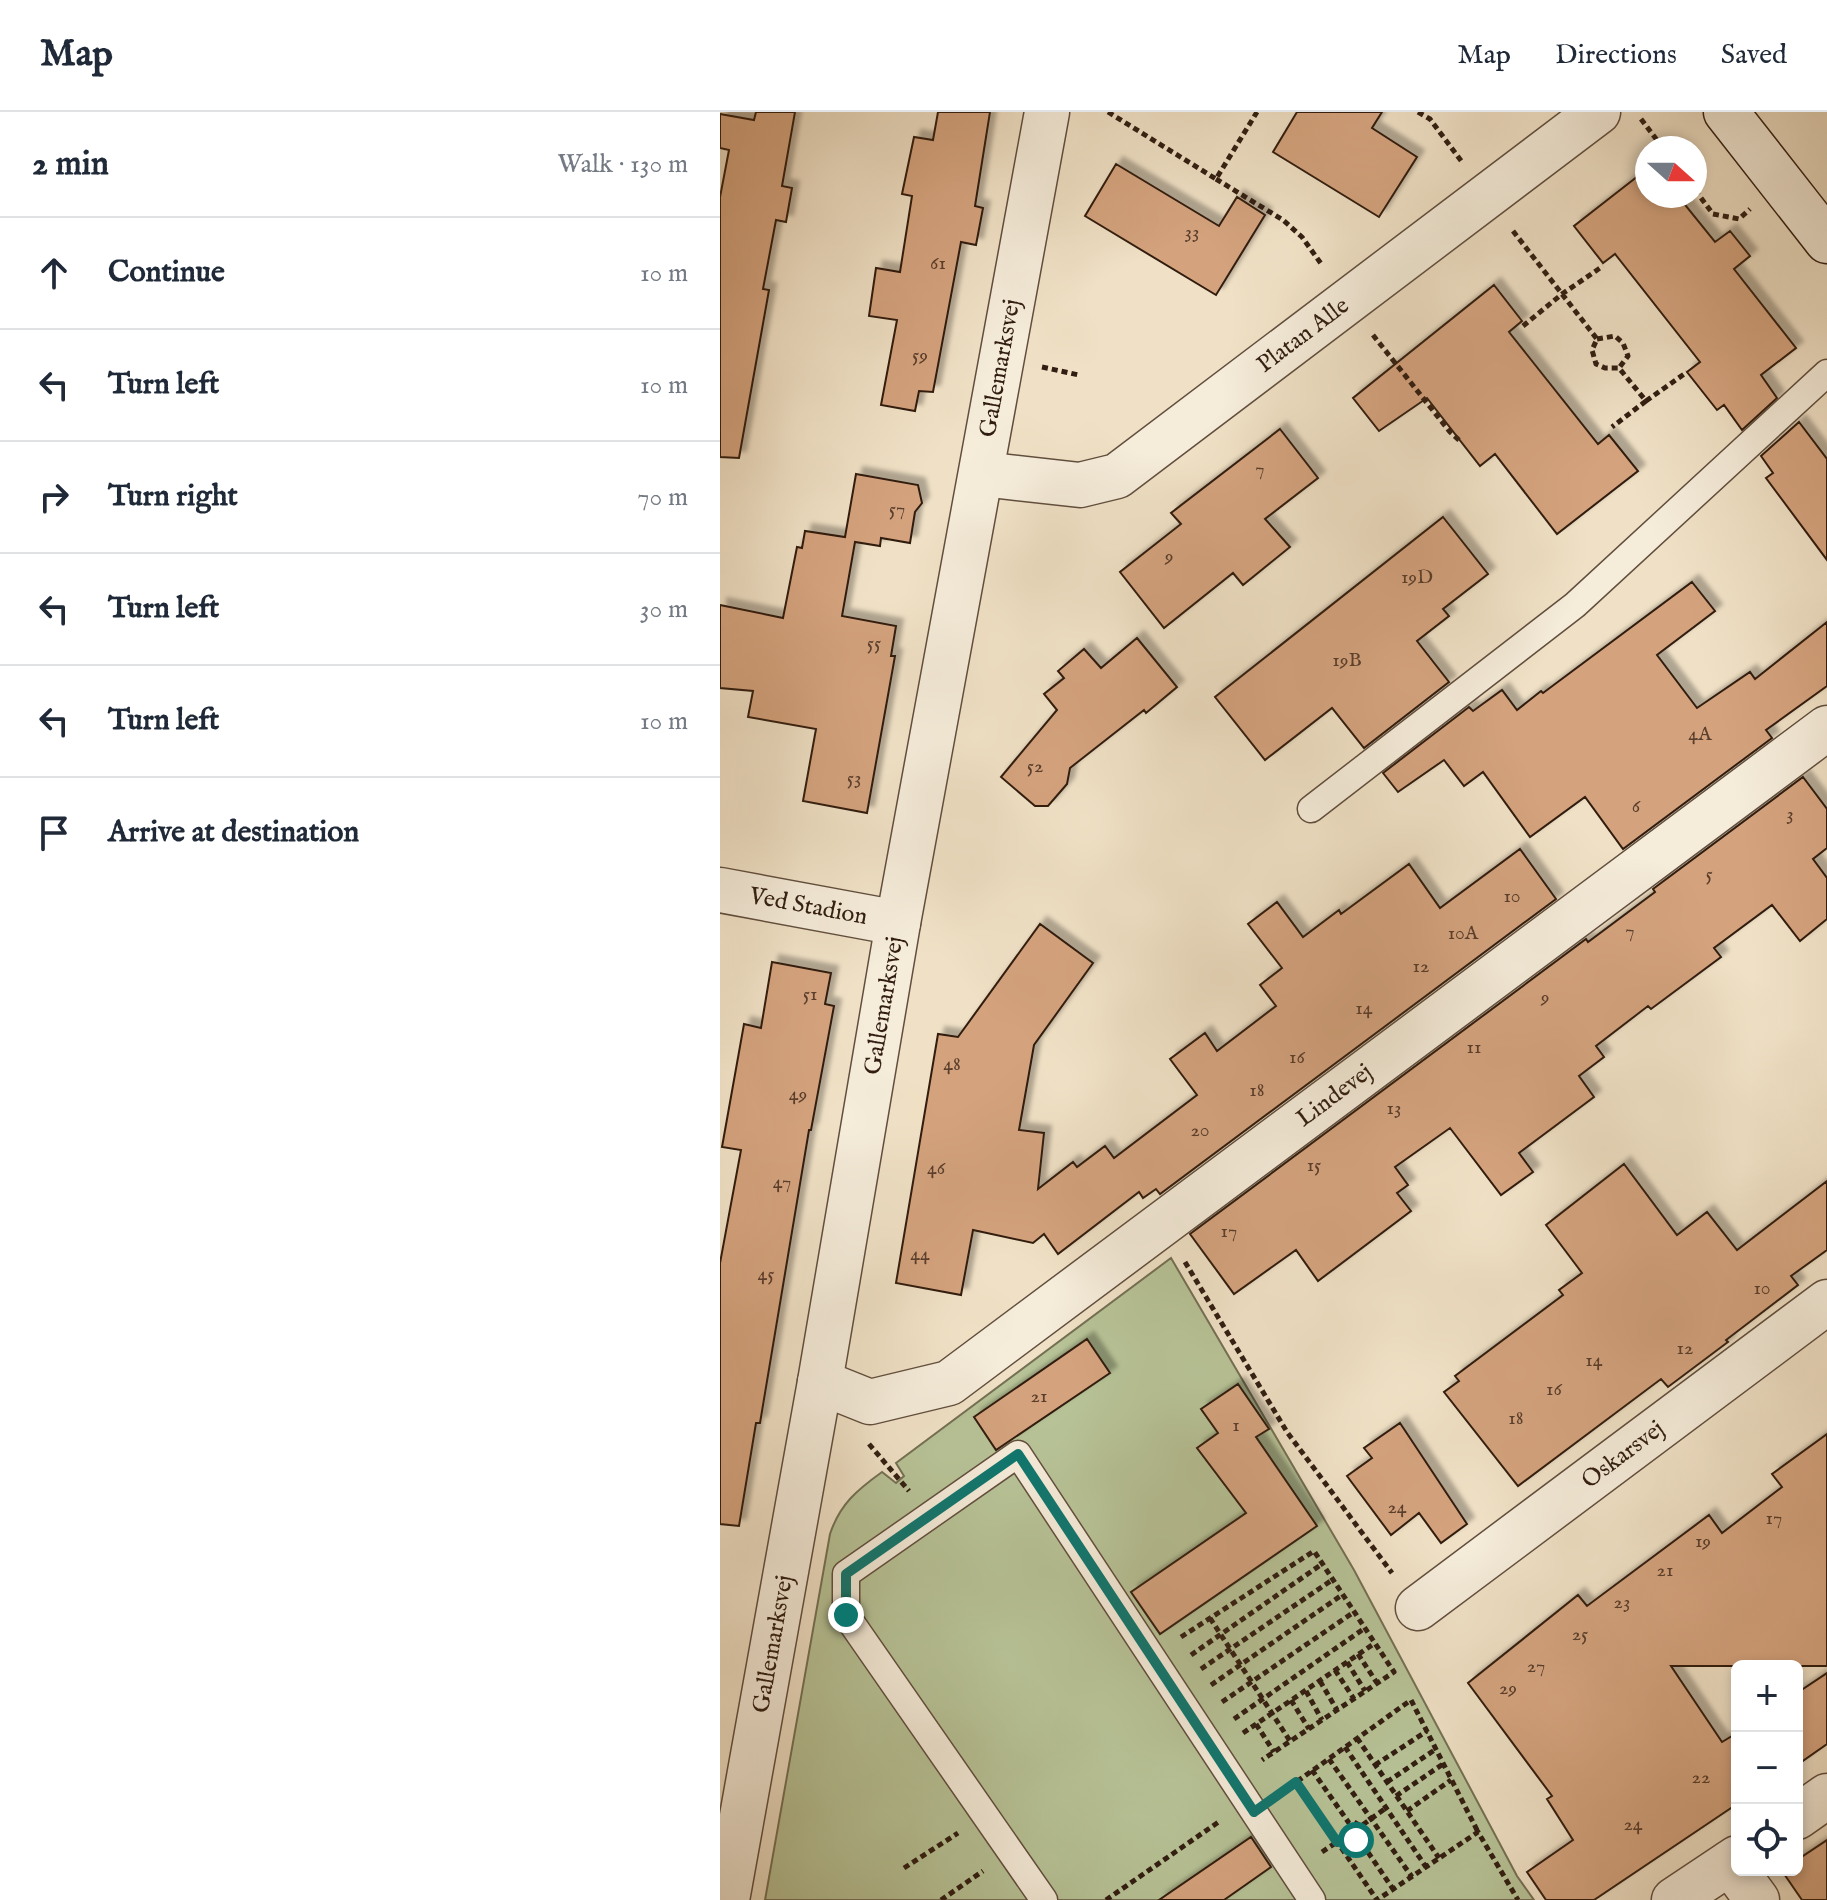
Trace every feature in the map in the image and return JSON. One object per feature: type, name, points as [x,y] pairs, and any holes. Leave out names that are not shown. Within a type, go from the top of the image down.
[{"type":"street","name":"Gallemarksvej","points":[[727,1900],[898,923],[1047,112]]},
{"type":"street","name":"Platan Alle","points":[[982,474],[1080,485],[1117,476],[1598,112]]},
{"type":"street","points":[[1726,112],[1827,241]]},
{"type":"street","name":"Lindevej","points":[[820,1382],[870,1402],[949,1383],[1827,728]]},
{"type":"street","name":"Ved Stadion","points":[[720,890],[898,923]]},
{"type":"street","name":"Oskarsvej","points":[[1418,1608],[1827,1302]]},
{"type":"street","points":[[1803,1813],[1827,1796]]},
{"type":"street","points":[[1674,1900],[1731,1862]]},
{"type":"street","points":[[1742,1876],[1757,1900]]},
{"type":"lane","points":[[1311,809],[1575,605],[1827,373]]},
{"type":"lane","points":[[1044,1900],[846,1615],[846,1574],[1018,1454],[1312,1900]]},
{"type":"path","points":[[1108,112],[1216,179],[1257,112]]},
{"type":"path","points":[[1418,112],[1430,119],[1597,339]]},
{"type":"path","points":[[1635,112],[1654,136]]},
{"type":"path","points":[[1707,206],[1713,214],[1739,219],[1780,181]]},
{"type":"path","points":[[1523,326],[1603,266]]},
{"type":"path","points":[[1597,339],[1615,336],[1623,343],[1628,356],[1619,368]]},
{"type":"path","points":[[1597,339],[1592,350],[1596,364],[1619,368]]},
{"type":"path","points":[[1619,368],[1646,401]]},
{"type":"path","points":[[1612,427],[1687,372]]},
{"type":"path","points":[[1162,1224],[1287,1432],[1418,1608]]},
{"type":"path","points":[[888,1465],[900,1480]]},
{"type":"path","points":[[1175,1641],[1314,1551],[1394,1672],[1259,1762]]},
{"type":"path","points":[[1186,1658],[1322,1564]]},
{"type":"path","points":[[1196,1672],[1332,1580]]},
{"type":"path","points":[[1181,1650],[1208,1689],[1342,1595]]},
{"type":"path","points":[[1219,1704],[1354,1612]]},
{"type":"path","points":[[1210,1618],[1290,1742]]},
{"type":"path","points":[[1231,1721],[1365,1628]]},
{"type":"path","points":[[1214,1698],[1241,1736],[1375,1643]]},
{"type":"path","points":[[1358,1654],[1377,1683]]},
{"type":"path","points":[[1347,1662],[1365,1691]]},
{"type":"path","points":[[1335,1670],[1354,1699]]},
{"type":"path","points":[[1320,1681],[1337,1710]]},
{"type":"path","points":[[1306,1691],[1322,1720]]},
{"type":"path","points":[[1291,1700],[1309,1729]]},
{"type":"path","points":[[1106,1900],[1251,1807],[1296,1782],[1411,1700],[1478,1832],[1518,1900]]},
{"type":"path","points":[[1256,1724],[1274,1752]]},
{"type":"path","points":[[1375,1765],[1427,1731]]},
{"type":"path","points":[[1357,1738],[1439,1858]]},
{"type":"path","points":[[1345,1747],[1426,1867]]},
{"type":"path","points":[[1387,1782],[1436,1749]]},
{"type":"path","points":[[1329,1759],[1412,1877]]},
{"type":"path","points":[[1396,1796],[1443,1764]]},
{"type":"path","points":[[1312,1770],[1349,1823]]},
{"type":"path","points":[[1407,1811],[1451,1780]]},
{"type":"path","points":[[1296,1782],[1377,1900],[1478,1832]]},
{"type":"path","points":[[1361,1826],[1386,1808]]},
{"type":"path","points":[[904,1868],[985,1815]]},
{"type":"path","points":[[1359,1839],[1350,1839],[1344,1830],[1349,1823],[1361,1826]]},
{"type":"path","points":[[1359,1839],[1361,1826]]},
{"type":"path","points":[[1320,1854],[1346,1836]]},
{"type":"path","points":[[1359,1839],[1393,1889]]},
{"type":"path","points":[[941,1900],[1010,1852]]},
{"type":"green space","points":[[1171,1258],[1354,1570],[1517,1876],[1534,1900],[765,1900],[830,1534],[844,1506],[882,1472],[896,1483],[904,1476],[896,1463]]},
{"type":"building","points":[[756,112],[795,112],[782,186],[792,188],[786,222],[776,220],[763,289],[769,290],[739,458],[720,457],[720,197],[729,150],[720,148],[720,114],[754,120]]},
{"type":"building","points":[[938,112],[990,112],[975,206],[983,208],[976,245],[961,242],[933,392],[919,391],[915,411],[881,405],[897,320],[869,316],[876,268],[900,272],[912,196],[902,194],[914,137],[933,140]]},
{"type":"building","points":[[1297,112],[1382,112],[1372,128],[1417,157],[1379,217],[1273,152]]},
{"type":"building","points":[[1116,164],[1219,226],[1237,197],[1265,215],[1216,295],[1085,216]]},
{"type":"building","points":[[1635,178],[1635,208],[1688,208],[1715,242],[1730,231],[1750,256],[1734,269],[1796,348],[1761,375],[1777,398],[1742,430],[1724,405],[1717,410],[1687,372],[1700,362],[1615,254],[1603,263],[1574,226]]},
{"type":"building","points":[[1494,285],[1522,321],[1509,332],[1598,444],[1609,435],[1638,471],[1557,534],[1495,454],[1480,466],[1427,398],[1379,431],[1353,398]]},
{"type":"building","points":[[1799,422],[1827,459],[1827,560],[1766,478],[1773,473],[1761,456]]},
{"type":"building","points":[[1280,429],[1318,478],[1265,519],[1290,547],[1243,585],[1233,573],[1164,628],[1120,572],[1181,524],[1171,513]]},
{"type":"building","points":[[856,474],[918,485],[922,503],[915,512],[910,543],[881,538],[880,546],[855,542],[842,616],[896,626],[891,656],[895,656],[867,813],[803,801],[816,729],[748,717],[753,691],[720,688],[720,605],[783,618],[797,547],[802,548],[805,531],[845,537]]},
{"type":"building","points":[[1443,517],[1488,574],[1443,609],[1449,616],[1417,641],[1449,682],[1364,748],[1332,708],[1265,760],[1215,697]]},
{"type":"building","points":[[1692,582],[1715,611],[1657,655],[1697,708],[1750,672],[1755,679],[1827,622],[1827,686],[1766,730],[1772,738],[1623,849],[1585,797],[1530,837],[1483,772],[1464,786],[1444,760],[1398,792],[1383,773],[1469,707],[1473,711],[1502,690],[1517,710]]},
{"type":"building","points":[[1137,638],[1177,687],[1070,768],[1067,784],[1048,806],[1035,806],[1001,777],[1057,710],[1044,694],[1064,678],[1058,671],[1084,649],[1101,668]]},
{"type":"building","points":[[1803,777],[1827,809],[1827,848],[1813,859],[1827,878],[1827,919],[1800,941],[1772,905],[1714,948],[1721,957],[1651,1009],[1648,1006],[1596,1046],[1604,1057],[1579,1076],[1594,1097],[1519,1153],[1533,1172],[1501,1195],[1450,1128],[1395,1167],[1408,1185],[1397,1193],[1411,1211],[1318,1281],[1296,1250],[1234,1294],[1190,1234],[1586,939],[1588,942],[1655,892],[1653,889]]},
{"type":"building","points":[[1520,849],[1556,899],[1160,1194],[1156,1189],[1143,1198],[1139,1192],[1058,1254],[1044,1234],[1033,1243],[973,1230],[961,1295],[896,1283],[938,1034],[958,1037],[1040,924],[1093,963],[1034,1045],[1019,1130],[1044,1133],[1038,1189],[1073,1162],[1077,1167],[1105,1146],[1114,1158],[1197,1095],[1170,1059],[1205,1033],[1217,1051],[1276,1006],[1260,985],[1282,968],[1248,924],[1277,902],[1303,937],[1339,910],[1341,914],[1409,864],[1440,908]]},
{"type":"building","points":[[772,962],[831,973],[825,1004],[834,1006],[739,1526],[720,1524],[720,1263],[741,1150],[722,1147],[744,1024],[761,1028]]},
{"type":"building","points":[[1624,1164],[1677,1235],[1707,1212],[1737,1250],[1827,1181],[1827,1250],[1791,1276],[1798,1285],[1726,1340],[1728,1342],[1668,1387],[1661,1379],[1518,1486],[1444,1392],[1459,1381],[1455,1376],[1563,1295],[1559,1290],[1582,1273],[1546,1225]]},
{"type":"building","points":[[1087,1339],[1110,1373],[996,1450],[974,1417]]},
{"type":"building","points":[[1238,1384],[1269,1429],[1256,1437],[1317,1526],[1160,1634],[1131,1592],[1246,1513],[1197,1448],[1218,1433],[1201,1409]]},
{"type":"building","points":[[1400,1423],[1467,1524],[1441,1543],[1419,1513],[1391,1535],[1347,1476],[1372,1458],[1364,1448]]},
{"type":"building","points":[[1827,1434],[1827,1666],[1803,1666],[1803,1660],[1731,1660],[1731,1666],[1671,1666],[1722,1742],[1731,1737],[1731,1808],[1594,1900],[1546,1900],[1527,1872],[1573,1840],[1547,1799],[1552,1796],[1468,1683],[1578,1595],[1587,1606],[1709,1515],[1722,1533],[1782,1487],[1772,1474]]},
{"type":"building","points":[[1827,1673],[1827,1744],[1803,1761],[1803,1732],[1803,1689]]},
{"type":"building","points":[[1251,1837],[1271,1867],[1224,1900],[1159,1900]]},
{"type":"building","points":[[1827,1840],[1827,1900],[1802,1900],[1785,1876],[1803,1876],[1803,1856]]},
{"type":"route","points":[[846,1615],[846,1574],[1018,1454],[1254,1812],[1296,1782],[1337,1842],[1346,1836],[1356,1840]]}]
